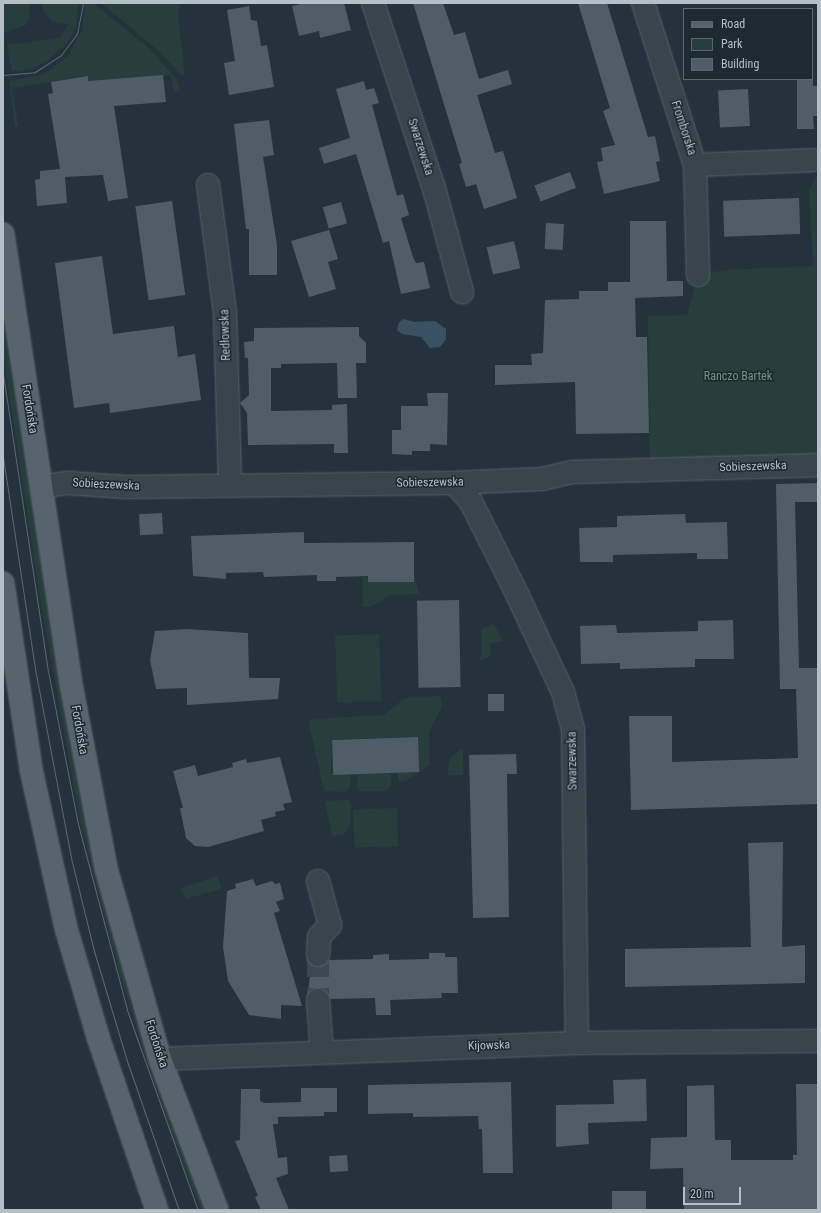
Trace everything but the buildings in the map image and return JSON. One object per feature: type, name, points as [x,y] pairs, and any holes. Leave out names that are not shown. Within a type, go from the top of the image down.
[{"type":"main road","name":"Fordońska","points":[[3,234],[85,765],[106,868],[160,1059],[217,1210]]},
{"type":"main road","points":[[3,583],[31,769],[65,920],[96,1030],[157,1210]]},
{"type":"street","name":"Swarzewska","points":[[373,3],[434,188],[462,292]]},
{"type":"street","name":"Fromborska","points":[[643,3],[695,165],[812,160]]},
{"type":"street","points":[[695,165],[698,275]]},
{"type":"street","name":"Redłowska","points":[[208,185],[225,312],[230,485]]},
{"type":"street","name":"Sobieszewska","points":[[41,487],[67,483],[126,487],[454,483],[542,479],[573,472],[818,465]]},
{"type":"street","name":"Swarzewska","points":[[454,483],[471,502],[517,594],[563,692],[573,729],[577,1043]]},
{"type":"street","points":[[318,881],[330,925],[319,937],[318,955]]},
{"type":"street","points":[[318,1000],[322,1052]]},
{"type":"street","name":"Kijowska","points":[[160,1059],[577,1043],[818,1041]]},
{"type":"green space","points":[[3,3],[29,3],[30,13],[26,25],[4,33]]},
{"type":"green space","points":[[42,3],[79,3],[76,28],[66,45],[48,60],[31,69],[12,71],[7,45],[60,38],[69,24],[52,21],[44,12]]},
{"type":"green space","points":[[85,3],[93,3],[150,49],[177,80],[180,91],[174,92],[171,75],[88,81],[87,76],[12,88],[18,126],[15,127],[9,81],[45,74],[68,56],[82,31]]},
{"type":"green space","points":[[101,3],[180,3],[178,16],[185,75],[181,75],[159,51]]},
{"type":"green space","name":"Ranczo Bartek","points":[[818,175],[818,456],[650,461],[648,316],[687,315],[698,275],[725,270],[813,266],[809,189]]},
{"type":"green space","points":[[3,305],[53,642],[80,795],[132,1009],[204,1210],[201,1210],[177,1150],[145,1055],[119,973],[80,821],[41,604],[3,353]]},
{"type":"green space","points":[[390,575],[414,575],[419,594],[390,595],[371,607],[363,607],[362,577],[368,576],[368,582],[390,582]]},
{"type":"green space","points":[[493,624],[504,641],[490,644],[491,656],[478,661],[482,655],[481,629]]},
{"type":"green space","points":[[379,634],[381,701],[337,702],[335,636]]},
{"type":"green space","points":[[440,696],[442,707],[429,732],[429,765],[419,772],[418,737],[332,739],[331,773],[351,774],[350,787],[345,792],[324,791],[309,724],[311,719],[384,715],[405,698]]},
{"type":"green space","points":[[463,748],[463,775],[447,775],[450,758]]},
{"type":"green space","points":[[419,772],[406,781],[399,782],[397,773]]},
{"type":"green space","points":[[391,773],[391,786],[386,791],[359,791],[357,787],[357,774]]},
{"type":"green space","points":[[348,800],[351,804],[350,826],[344,834],[332,836],[325,801]]},
{"type":"green space","points":[[397,808],[398,846],[354,848],[353,810]]},
{"type":"green space","points":[[218,876],[221,889],[186,899],[180,888]]},
{"type":"water","points":[[404,319],[414,322],[435,321],[446,329],[446,339],[440,347],[430,348],[421,337],[402,334],[397,330],[399,322]]},
{"type":"tunnel","points":[[318,955],[318,1000]]},
{"type":"tram line","points":[[3,75],[35,72],[61,55],[77,34],[83,3]]},
{"type":"tram line","points":[[3,374],[48,671],[78,824],[127,1010],[198,1210]]},
{"type":"tram line","points":[[3,457],[36,674],[72,862],[94,951],[127,1061],[179,1210]]}]
